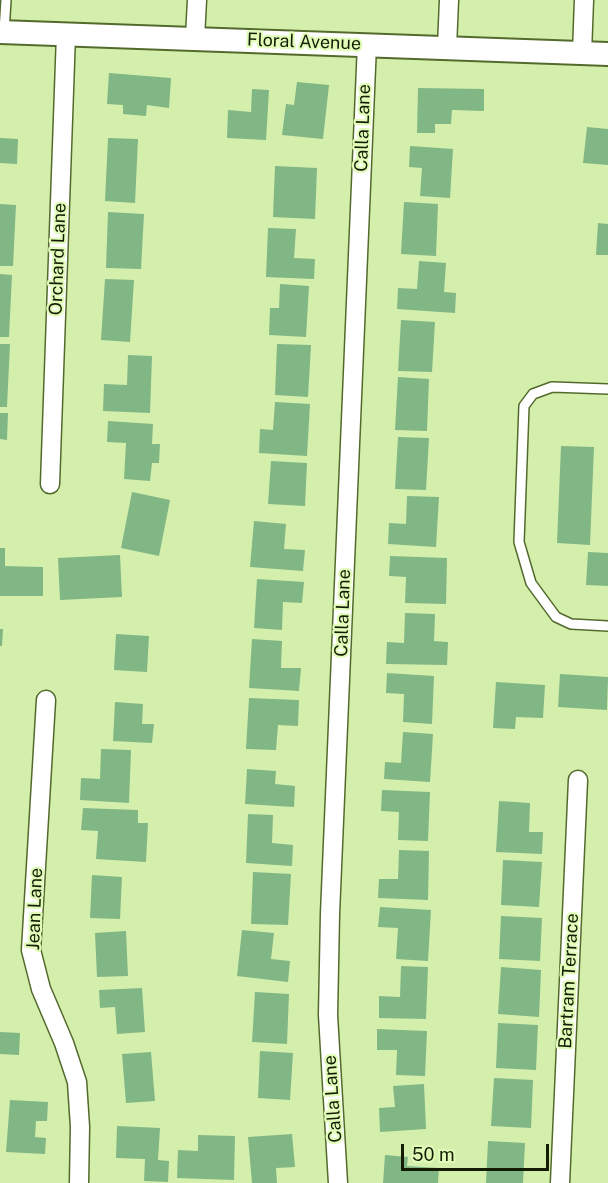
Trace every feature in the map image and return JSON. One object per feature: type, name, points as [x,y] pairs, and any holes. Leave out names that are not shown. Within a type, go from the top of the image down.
[{"type":"street","points":[[195,38],[197,0]]},
{"type":"street","points":[[447,47],[449,0]]},
{"type":"street","points":[[582,53],[584,0]]},
{"type":"street","name":"Floral Avenue","points":[[2,32],[608,54]]},
{"type":"street","name":"Orchard Lane","points":[[50,484],[66,34]]},
{"type":"street","name":"Calla Lane","points":[[338,1183],[328,1015],[330,914],[367,44]]},
{"type":"street","name":"Jean Lane","points":[[46,700],[31,950],[41,989],[64,1043],[77,1082],[80,1127],[79,1183]]},
{"type":"street","name":"Bartram Terrace","points":[[560,1183],[579,780]]},
{"type":"lane","points":[[2,32],[6,0]]},
{"type":"lane","points":[[608,389],[552,387],[533,394],[524,406],[519,542],[531,583],[556,617],[571,624],[608,626]]},
{"type":"building","points":[[109,73],[171,78],[169,108],[147,105],[146,116],[123,114],[123,105],[107,104]]},
{"type":"building","points":[[297,82],[329,85],[323,139],[282,135],[286,104],[294,105]]},
{"type":"building","points":[[418,88],[484,89],[484,111],[452,110],[451,124],[435,124],[435,133],[417,133]]},
{"type":"building","points":[[252,89],[269,90],[266,140],[227,138],[228,110],[251,112]]},
{"type":"building","points":[[587,127],[608,129],[608,165],[583,163]]},
{"type":"building","points":[[0,138],[18,139],[17,164],[0,163]]},
{"type":"building","points":[[108,138],[138,139],[135,203],[105,201]]},
{"type":"building","points":[[410,146],[453,149],[450,198],[420,196],[422,168],[409,167]]},
{"type":"building","points":[[275,166],[317,168],[315,219],[273,217]]},
{"type":"building","points":[[404,202],[438,204],[436,256],[401,254]]},
{"type":"building","points":[[0,204],[16,205],[13,266],[0,266]]},
{"type":"building","points":[[108,212],[144,214],[141,269],[106,268]]},
{"type":"building","points":[[598,223],[608,224],[608,255],[596,255]]},
{"type":"building","points":[[268,228],[296,229],[294,258],[315,259],[314,279],[266,277]]},
{"type":"building","points":[[419,261],[446,263],[444,292],[456,293],[455,313],[397,309],[398,288],[417,289]]},
{"type":"building","points":[[0,274],[12,275],[9,337],[0,337]]},
{"type":"building","points":[[105,279],[134,280],[130,342],[101,340]]},
{"type":"building","points":[[280,284],[309,286],[306,337],[269,335],[270,308],[279,308]]},
{"type":"building","points":[[401,320],[435,322],[432,372],[398,371]]},
{"type":"building","points":[[0,344],[10,344],[7,407],[0,407]]},
{"type":"building","points":[[277,344],[311,345],[308,397],[275,395]]},
{"type":"building","points":[[128,355],[152,356],[150,413],[103,411],[104,384],[127,385]]},
{"type":"building","points":[[398,377],[429,379],[427,431],[395,430]]},
{"type":"building","points":[[275,402],[310,404],[307,456],[259,453],[260,429],[273,430]]},
{"type":"building","points":[[0,413],[8,413],[7,440],[0,439]]},
{"type":"building","points":[[108,421],[153,424],[152,444],[160,444],[159,463],[152,463],[150,481],[124,479],[126,443],[107,442]]},
{"type":"building","points":[[398,437],[429,438],[426,490],[395,489]]},
{"type":"building","points":[[561,446],[594,447],[590,545],[557,543]]},
{"type":"building","points":[[271,461],[307,463],[305,506],[268,504]]},
{"type":"building","points":[[132,492],[170,500],[159,556],[121,548]]},
{"type":"building","points":[[407,496],[439,497],[436,547],[388,544],[389,523],[406,524]]},
{"type":"building","points":[[254,521],[286,524],[284,549],[305,550],[303,571],[250,567]]},
{"type":"building","points":[[0,548],[5,548],[5,566],[43,567],[43,596],[0,596]]},
{"type":"building","points":[[588,552],[608,553],[608,586],[586,585]]},
{"type":"building","points":[[120,555],[122,597],[60,600],[58,558]]},
{"type":"building","points":[[390,556],[447,558],[446,604],[405,603],[406,577],[389,576]]},
{"type":"building","points":[[257,579],[304,582],[302,603],[283,602],[282,630],[254,628]]},
{"type":"building","points":[[405,613],[435,614],[434,641],[448,642],[447,665],[386,664],[387,642],[404,643]]},
{"type":"building","points":[[0,629],[3,629],[2,646],[0,646]]},
{"type":"building","points":[[116,634],[149,636],[147,672],[114,670]]},
{"type":"building","points":[[252,639],[282,641],[281,668],[301,668],[299,691],[249,688]]},
{"type":"building","points":[[387,673],[434,676],[432,724],[403,722],[404,694],[386,693]]},
{"type":"building","points":[[560,674],[608,677],[607,710],[558,707]]},
{"type":"building","points":[[496,682],[545,685],[543,718],[516,717],[515,729],[493,728]]},
{"type":"building","points":[[249,698],[299,700],[298,726],[278,725],[276,750],[246,749]]},
{"type":"building","points":[[115,702],[143,704],[142,724],[154,724],[152,743],[113,741]]},
{"type":"building","points":[[403,732],[433,734],[430,782],[384,779],[385,762],[401,763]]},
{"type":"building","points":[[101,749],[131,750],[129,803],[80,800],[81,778],[100,779]]},
{"type":"building","points":[[247,769],[276,771],[275,784],[295,786],[294,807],[245,804]]},
{"type":"building","points":[[382,790],[430,792],[428,841],[398,840],[399,812],[381,811]]},
{"type":"building","points":[[499,801],[530,803],[529,832],[543,832],[542,854],[496,852]]},
{"type":"building","points":[[83,808],[138,810],[138,823],[148,823],[146,862],[96,859],[98,831],[81,830]]},
{"type":"building","points":[[248,814],[273,815],[272,843],[293,845],[292,866],[246,863]]},
{"type":"building","points":[[399,850],[429,851],[428,900],[378,898],[379,879],[398,879]]},
{"type":"building","points":[[503,860],[542,862],[539,907],[501,905]]},
{"type":"building","points":[[253,872],[291,874],[288,925],[251,924]]},
{"type":"building","points":[[92,875],[122,877],[120,919],[90,918]]},
{"type":"building","points":[[380,907],[431,910],[428,961],[396,959],[398,928],[378,927]]},
{"type":"building","points":[[501,916],[542,918],[540,961],[499,959]]},
{"type":"building","points":[[242,930],[274,933],[271,959],[290,961],[288,982],[237,976]]},
{"type":"building","points":[[126,931],[128,976],[97,977],[95,933]]},
{"type":"building","points":[[401,966],[428,967],[426,1019],[379,1018],[379,996],[400,997]]},
{"type":"building","points":[[501,967],[541,970],[539,1017],[498,1014]]},
{"type":"building","points":[[142,988],[145,1032],[117,1034],[115,1007],[100,1008],[99,990]]},
{"type":"building","points":[[255,992],[289,994],[287,1044],[252,1042]]},
{"type":"building","points":[[498,1023],[538,1025],[536,1070],[496,1068]]},
{"type":"building","points":[[377,1029],[427,1031],[425,1076],[396,1075],[397,1050],[377,1050]]},
{"type":"building","points":[[0,1032],[20,1033],[19,1055],[0,1054]]},
{"type":"building","points":[[260,1051],[293,1053],[290,1100],[258,1098]]},
{"type":"building","points":[[151,1052],[155,1101],[126,1103],[122,1054]]},
{"type":"building","points":[[494,1078],[533,1080],[531,1128],[491,1126]]},
{"type":"building","points":[[424,1084],[426,1129],[380,1132],[379,1108],[395,1107],[393,1086]]},
{"type":"building","points":[[10,1100],[48,1102],[47,1121],[36,1121],[35,1137],[46,1138],[45,1154],[6,1152]]},
{"type":"building","points":[[117,1126],[160,1128],[158,1160],[169,1161],[168,1182],[144,1181],[145,1159],[116,1158]]},
{"type":"building","points":[[292,1134],[295,1167],[276,1168],[277,1183],[252,1183],[248,1137]]},
{"type":"building","points":[[198,1135],[235,1136],[234,1180],[177,1178],[178,1150],[198,1151]]},
{"type":"building","points":[[488,1141],[525,1143],[523,1183],[486,1183]]},
{"type":"building","points":[[385,1155],[408,1157],[407,1166],[439,1168],[438,1183],[383,1183]]}]
